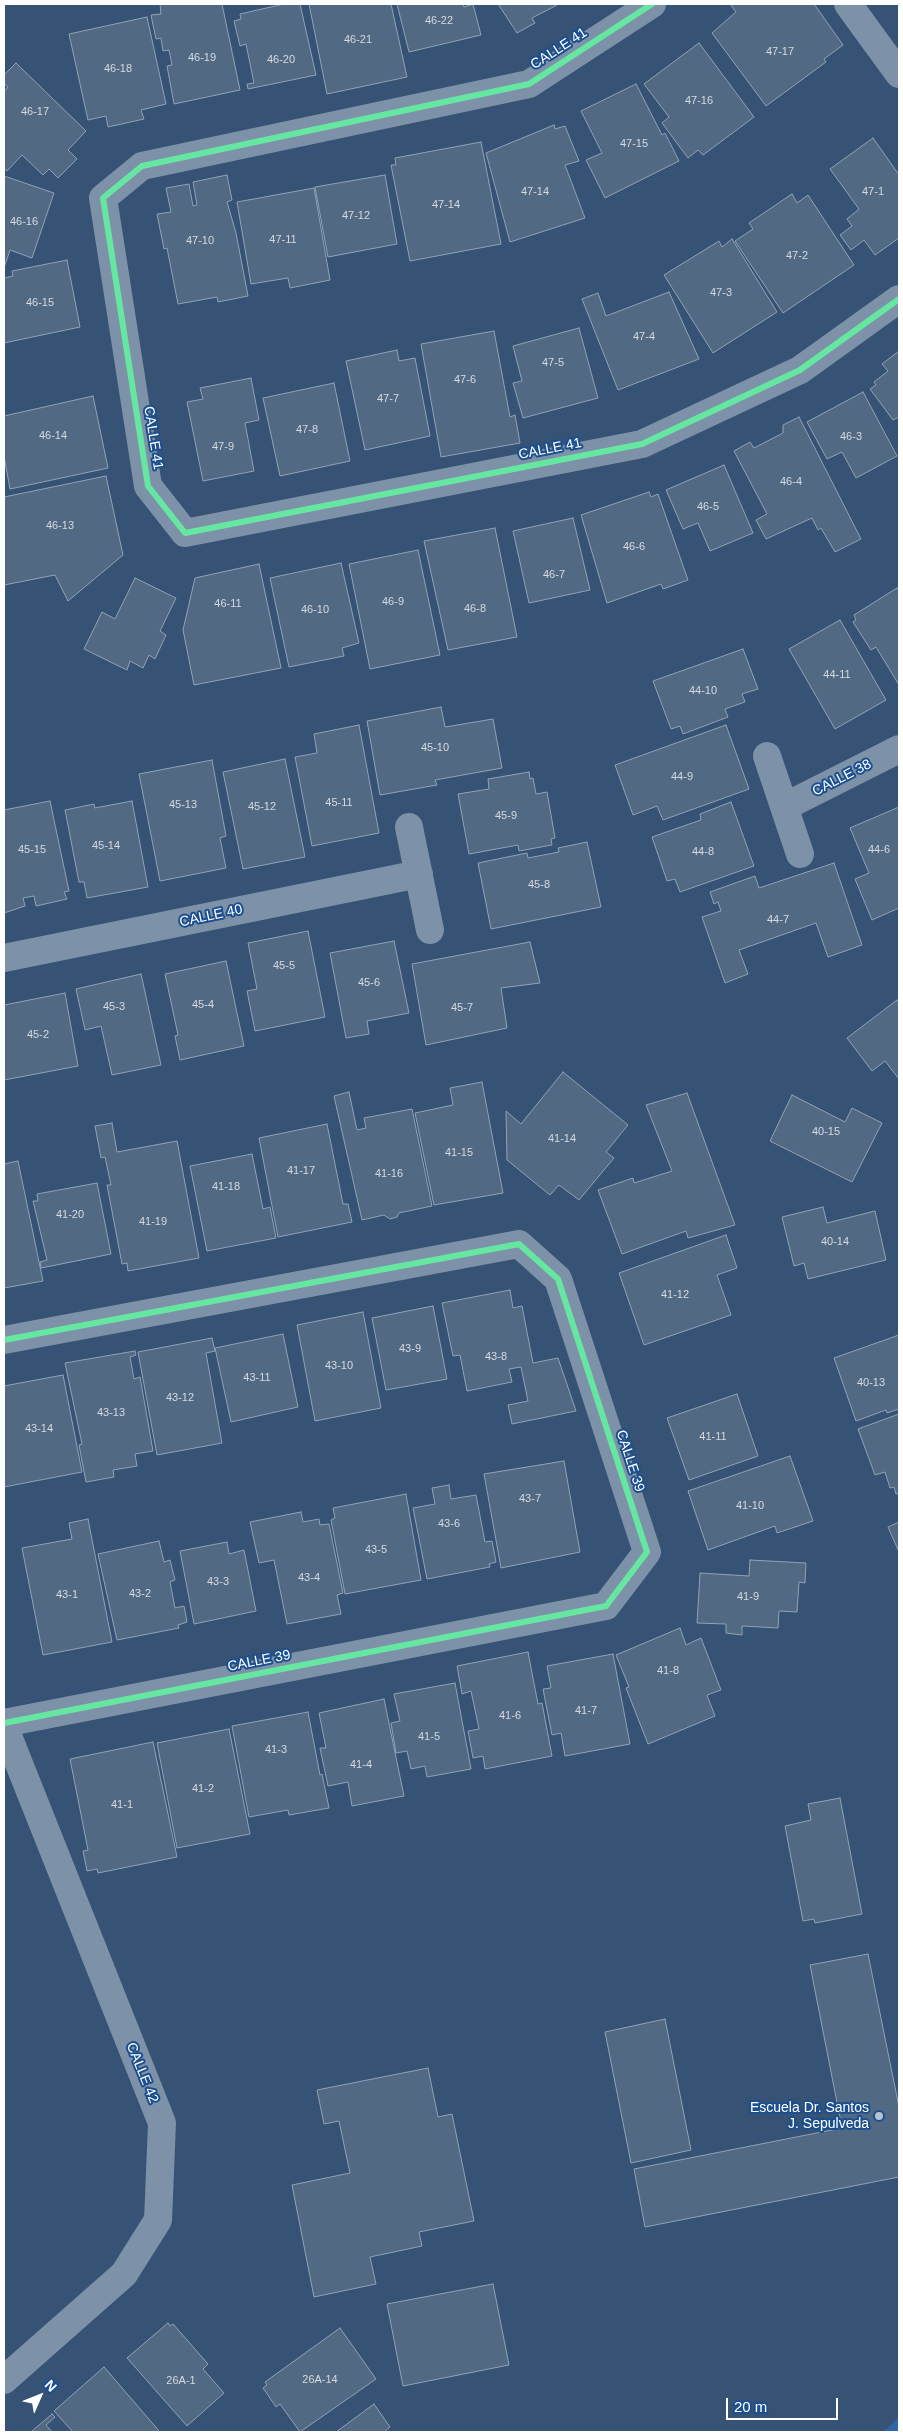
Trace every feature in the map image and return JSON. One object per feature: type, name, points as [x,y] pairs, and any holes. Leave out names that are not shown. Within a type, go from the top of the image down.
[{"type":"street","name":"CALLE 41","points":[[652,4],[529,84],[142,166],[103,198],[148,486],[185,533],[642,444],[800,370],[899,299]]},
{"type":"street","points":[[848,4],[899,74]]},
{"type":"street","name":"CALLE 38","points":[[784,807],[899,749]]},
{"type":"street","points":[[768,756],[800,854]]},
{"type":"street","points":[[409,827],[430,930]]},
{"type":"street","name":"CALLE 40","points":[[4,958],[419,874]]},
{"type":"street","name":"CALLE 39","points":[[4,1340],[519,1244],[558,1279],[647,1552],[606,1606],[4,1724]]},
{"type":"street","name":"CALLE 42","points":[[4,1724],[162,2123],[158,2220],[124,2274],[4,2380]]},
{"type":"shaded area","points":[[899,2417],[899,2432],[883,2432]]},
{"type":"building","points":[[160,4],[222,4],[240,90],[174,104],[167,66],[172,65],[169,50],[163,51],[161,38],[156,39],[151,15],[161,14]]},
{"type":"building","points":[[284,4],[300,4],[316,75],[248,89],[247,84],[254,83],[246,44],[240,46],[234,21],[241,19],[240,14]]},
{"type":"building","points":[[309,4],[391,4],[407,77],[327,94]]},
{"type":"building","points":[[397,4],[463,4],[464,7],[473,4],[481,35],[409,52]]},
{"type":"building","points":[[498,4],[559,4],[532,18],[535,23],[517,33]]},
{"type":"building","points":[[730,4],[814,4],[843,45],[824,59],[826,62],[766,106],[712,33],[736,12]]},
{"type":"building","points":[[147,17],[166,104],[141,110],[144,119],[108,127],[106,116],[88,120],[69,34]]},
{"type":"building","points":[[699,43],[754,117],[703,155],[698,150],[688,158],[662,123],[669,117],[644,84]]},
{"type":"building","points":[[16,63],[86,131],[68,150],[77,159],[58,178],[49,169],[43,175],[22,155],[7,171],[4,168],[4,92],[8,87],[4,83],[4,75]]},
{"type":"building","points":[[636,84],[662,135],[665,133],[679,161],[605,198],[586,160],[602,153],[581,111]]},
{"type":"building","points":[[554,125],[555,129],[565,126],[579,161],[565,165],[585,218],[510,242],[486,153]]},
{"type":"building","points":[[873,138],[899,175],[899,238],[875,255],[864,240],[851,250],[840,235],[852,226],[847,219],[859,209],[830,169]]},
{"type":"building","points":[[481,142],[501,244],[410,261],[391,165],[396,165],[395,158]]},
{"type":"building","points":[[227,175],[232,200],[227,202],[236,233],[248,296],[218,302],[217,297],[178,304],[167,248],[164,249],[157,214],[171,212],[166,188],[189,184],[193,206],[197,205],[193,182]]},
{"type":"building","points":[[385,175],[397,244],[328,257],[315,187]]},
{"type":"building","points":[[4,176],[54,193],[32,258],[10,250],[4,268]]},
{"type":"building","points":[[314,188],[330,280],[290,288],[288,278],[251,284],[237,202]]},
{"type":"building","points":[[792,194],[797,203],[808,195],[854,265],[783,313],[735,241],[753,229],[749,223]]},
{"type":"building","points":[[732,239],[777,312],[713,353],[664,275],[719,241],[722,247]]},
{"type":"building","points":[[67,260],[80,327],[4,343],[4,278],[13,276],[12,271]]},
{"type":"building","points":[[669,292],[699,359],[618,390],[582,299],[598,293],[606,316]]},
{"type":"building","points":[[579,328],[598,398],[523,418],[513,383],[522,381],[513,346]]},
{"type":"building","points":[[494,331],[510,417],[515,415],[520,443],[441,457],[421,344]]},
{"type":"building","points":[[397,350],[399,361],[415,358],[430,436],[365,450],[346,361]]},
{"type":"building","points":[[899,351],[899,417],[893,420],[870,389],[876,385],[874,382],[888,371],[882,364]]},
{"type":"building","points":[[251,378],[259,420],[245,423],[254,471],[203,481],[187,402],[203,399],[200,388]]},
{"type":"building","points":[[334,383],[350,461],[280,476],[263,398]]},
{"type":"building","points":[[863,392],[897,456],[856,478],[842,452],[827,459],[807,422]]},
{"type":"building","points":[[93,396],[108,468],[10,489],[4,456],[4,416]]},
{"type":"building","points":[[799,417],[861,539],[835,552],[821,528],[818,530],[812,518],[766,539],[756,520],[767,514],[734,451],[750,442],[754,448],[783,433],[783,425]]},
{"type":"building","points":[[724,465],[753,533],[710,551],[698,523],[683,529],[666,490]]},
{"type":"building","points":[[106,476],[123,555],[68,601],[55,575],[4,585],[4,497]]},
{"type":"building","points":[[649,492],[651,497],[658,494],[688,580],[663,589],[661,584],[607,603],[581,515]]},
{"type":"building","points":[[573,518],[590,590],[529,603],[513,531]]},
{"type":"building","points":[[495,528],[517,637],[448,650],[424,541]]},
{"type":"building","points":[[418,550],[440,655],[370,669],[349,564]]},
{"type":"building","points":[[341,563],[359,643],[342,648],[344,656],[289,667],[270,578]]},
{"type":"building","points":[[259,564],[281,668],[194,685],[183,630],[195,578]]},
{"type":"building","points":[[135,578],[176,598],[160,631],[166,635],[155,659],[149,655],[143,668],[130,661],[127,670],[84,649],[102,612],[115,619]]},
{"type":"building","points":[[897,588],[899,591],[899,685],[876,647],[871,650],[853,622],[856,620],[854,615]]},
{"type":"building","points":[[840,620],[886,700],[835,729],[789,649]]},
{"type":"building","points":[[743,649],[758,689],[742,694],[745,702],[725,709],[728,717],[683,734],[680,726],[671,729],[653,681]]},
{"type":"building","points":[[441,707],[445,727],[493,719],[502,768],[435,780],[437,785],[380,795],[367,721]]},
{"type":"building","points":[[359,725],[379,833],[312,846],[295,757],[317,753],[314,734]]},
{"type":"building","points":[[726,725],[749,789],[663,820],[657,806],[633,815],[615,765]]},
{"type":"building","points":[[285,759],[305,857],[243,869],[223,772]]},
{"type":"building","points":[[212,760],[226,836],[220,838],[226,868],[160,881],[139,774]]},
{"type":"building","points":[[529,772],[530,779],[533,778],[536,794],[547,792],[555,838],[551,839],[552,845],[519,851],[518,845],[469,854],[458,794],[489,789],[488,779]]},
{"type":"building","points":[[50,801],[69,891],[64,892],[67,899],[36,906],[34,896],[23,898],[25,906],[4,913],[4,810]]},
{"type":"building","points":[[132,801],[148,887],[87,898],[84,882],[79,882],[65,810],[94,804],[95,808]]},
{"type":"building","points":[[731,802],[754,866],[680,892],[675,879],[667,881],[652,837],[701,820],[700,814]]},
{"type":"building","points":[[899,807],[899,908],[872,920],[855,879],[869,873],[850,828]]},
{"type":"building","points":[[587,842],[601,907],[491,929],[478,863],[527,853],[528,858],[559,852],[558,848]]},
{"type":"building","points":[[834,863],[862,945],[828,957],[816,923],[739,950],[748,974],[725,983],[702,917],[721,911],[718,902],[714,904],[710,892],[755,876],[759,888]]},
{"type":"building","points":[[308,931],[325,1017],[255,1031],[247,991],[257,989],[248,943]]},
{"type":"building","points":[[394,941],[409,1013],[367,1021],[369,1034],[346,1038],[330,953]]},
{"type":"building","points":[[530,942],[540,983],[501,988],[507,1028],[426,1045],[412,964]]},
{"type":"building","points":[[226,961],[244,1046],[180,1060],[175,1036],[178,1035],[165,974]]},
{"type":"building","points":[[141,974],[161,1065],[112,1075],[101,1026],[85,1030],[76,989]]},
{"type":"building","points":[[65,993],[78,1066],[4,1080],[4,1005]]},
{"type":"building","points":[[897,1000],[899,1003],[899,1079],[885,1061],[872,1071],[847,1038]]},
{"type":"building","points":[[563,1072],[628,1125],[606,1152],[614,1158],[579,1200],[559,1185],[550,1195],[507,1160],[506,1111],[521,1124]]},
{"type":"building","points":[[482,1082],[503,1193],[434,1205],[415,1113],[453,1105],[450,1088]]},
{"type":"building","points":[[349,1092],[357,1130],[366,1128],[364,1118],[412,1109],[432,1206],[399,1213],[397,1217],[390,1219],[384,1215],[362,1220],[334,1096]]},
{"type":"building","points":[[687,1093],[735,1225],[688,1238],[686,1231],[622,1254],[598,1190],[633,1178],[634,1183],[672,1171],[646,1105]]},
{"type":"building","points":[[792,1095],[845,1122],[852,1108],[882,1123],[852,1182],[770,1141]]},
{"type":"building","points":[[112,1123],[117,1152],[177,1141],[199,1258],[128,1271],[127,1263],[122,1264],[107,1185],[111,1185],[105,1157],[101,1158],[95,1126]]},
{"type":"building","points":[[327,1124],[343,1204],[348,1204],[352,1222],[278,1237],[259,1138]]},
{"type":"building","points":[[252,1154],[263,1209],[270,1207],[276,1238],[207,1251],[190,1166]]},
{"type":"building","points":[[18,1161],[43,1281],[4,1288],[4,1164]]},
{"type":"building","points":[[97,1183],[111,1254],[41,1268],[40,1262],[47,1260],[33,1201],[38,1201],[37,1194]]},
{"type":"building","points":[[823,1207],[827,1223],[875,1211],[886,1260],[808,1279],[804,1263],[794,1266],[782,1217]]},
{"type":"building","points":[[726,1235],[737,1268],[717,1275],[731,1315],[644,1345],[619,1273]]},
{"type":"building","points":[[510,1290],[513,1308],[522,1306],[533,1363],[558,1358],[576,1411],[512,1424],[508,1405],[528,1401],[521,1367],[509,1369],[512,1382],[467,1391],[460,1355],[453,1356],[442,1303]]},
{"type":"building","points":[[433,1306],[447,1379],[386,1390],[372,1318]]},
{"type":"building","points":[[363,1312],[381,1408],[315,1421],[297,1325]]},
{"type":"building","points":[[283,1334],[298,1407],[231,1422],[215,1348]]},
{"type":"building","points":[[899,1335],[899,1409],[887,1413],[886,1410],[856,1421],[834,1358]]},
{"type":"building","points":[[212,1338],[215,1351],[206,1353],[222,1443],[157,1455],[138,1352]]},
{"type":"building","points":[[135,1351],[136,1355],[130,1357],[134,1379],[140,1377],[153,1451],[135,1454],[137,1466],[113,1470],[114,1477],[86,1482],[79,1445],[82,1444],[65,1363]]},
{"type":"building","points":[[63,1375],[82,1472],[4,1487],[4,1386]]},
{"type":"building","points":[[737,1394],[758,1456],[689,1480],[667,1418]]},
{"type":"building","points":[[899,1414],[899,1493],[896,1494],[894,1487],[890,1488],[885,1472],[875,1475],[858,1429]]},
{"type":"building","points":[[790,1456],[813,1521],[777,1533],[775,1526],[708,1550],[688,1491]]},
{"type":"building","points":[[564,1461],[580,1552],[501,1568],[484,1474]]},
{"type":"building","points":[[449,1485],[451,1499],[476,1495],[485,1542],[492,1541],[496,1562],[489,1564],[490,1567],[427,1579],[413,1508],[435,1504],[432,1488]]},
{"type":"building","points":[[406,1494],[421,1580],[345,1594],[331,1520],[335,1518],[333,1508]]},
{"type":"building","points":[[301,1512],[303,1522],[319,1519],[320,1525],[329,1524],[343,1593],[337,1595],[341,1614],[287,1624],[274,1560],[259,1563],[250,1522]]},
{"type":"building","points":[[88,1519],[112,1642],[43,1655],[22,1548],[72,1539],[69,1523]]},
{"type":"building","points":[[899,1522],[899,1552],[888,1527]]},
{"type":"building","points":[[159,1541],[164,1562],[170,1560],[175,1580],[170,1582],[175,1608],[184,1606],[187,1622],[178,1625],[179,1628],[117,1640],[98,1554]]},
{"type":"building","points":[[227,1542],[229,1554],[244,1550],[256,1611],[194,1624],[180,1551]]},
{"type":"building","points":[[750,1560],[806,1563],[805,1583],[799,1582],[797,1612],[779,1611],[778,1628],[742,1626],[742,1635],[726,1633],[726,1624],[697,1623],[700,1573],[749,1576]]},
{"type":"building","points":[[680,1628],[686,1645],[701,1638],[721,1690],[707,1695],[715,1716],[648,1744],[626,1688],[629,1687],[616,1655]]},
{"type":"building","points":[[528,1652],[538,1704],[542,1703],[552,1756],[485,1769],[483,1756],[473,1758],[468,1731],[479,1729],[471,1691],[462,1694],[457,1666]]},
{"type":"building","points":[[613,1654],[630,1744],[565,1756],[561,1733],[552,1735],[543,1689],[551,1688],[547,1666]]},
{"type":"building","points":[[455,1683],[471,1769],[427,1777],[425,1766],[411,1769],[407,1751],[396,1753],[391,1723],[400,1721],[394,1694]]},
{"type":"building","points":[[384,1699],[404,1796],[352,1806],[348,1782],[328,1786],[320,1748],[326,1748],[319,1713]]},
{"type":"building","points":[[308,1712],[320,1775],[322,1774],[329,1808],[289,1815],[288,1810],[249,1817],[232,1726]]},
{"type":"building","points":[[229,1729],[250,1834],[177,1848],[157,1743]]},
{"type":"building","points":[[153,1742],[177,1857],[98,1873],[97,1869],[87,1871],[83,1851],[88,1850],[70,1759]]},
{"type":"building","points":[[840,1798],[862,1914],[815,1923],[814,1919],[803,1921],[785,1826],[811,1820],[808,1804]]},
{"type":"building","points":[[868,1954],[899,2107],[899,2177],[645,2227],[634,2169],[842,2128],[810,1965]]},
{"type":"building","points":[[665,2019],[691,2150],[631,2163],[605,2032]]},
{"type":"building","points":[[428,2068],[438,2117],[452,2114],[474,2221],[419,2232],[422,2246],[370,2257],[376,2284],[314,2297],[292,2185],[350,2173],[339,2121],[324,2124],[317,2090]]},
{"type":"building","points":[[493,2284],[509,2365],[403,2386],[387,2304]]},
{"type":"building","points":[[168,2323],[170,2326],[173,2324],[208,2364],[203,2369],[224,2393],[187,2426],[127,2358]]},
{"type":"building","points":[[340,2328],[376,2379],[300,2432],[280,2404],[276,2407],[263,2388],[267,2385],[265,2382]]},
{"type":"building","points":[[104,2367],[160,2432],[73,2432],[54,2411]]},
{"type":"building","points":[[374,2404],[390,2427],[384,2432],[336,2432]]},
{"type":"building","points":[[52,2414],[55,2417],[46,2425],[52,2432],[31,2432]]},
{"type":"cycle path","points":[[652,4],[529,84],[142,166],[103,198],[148,486],[185,533],[642,444],[800,370],[899,299]]},
{"type":"cycle path","points":[[4,1340],[519,1244],[558,1279],[647,1552],[606,1606],[4,1723]]},
{"type":"place","name":"Escuela Dr. Santos J. Sepulveda","points":[[879,2116]]}]
